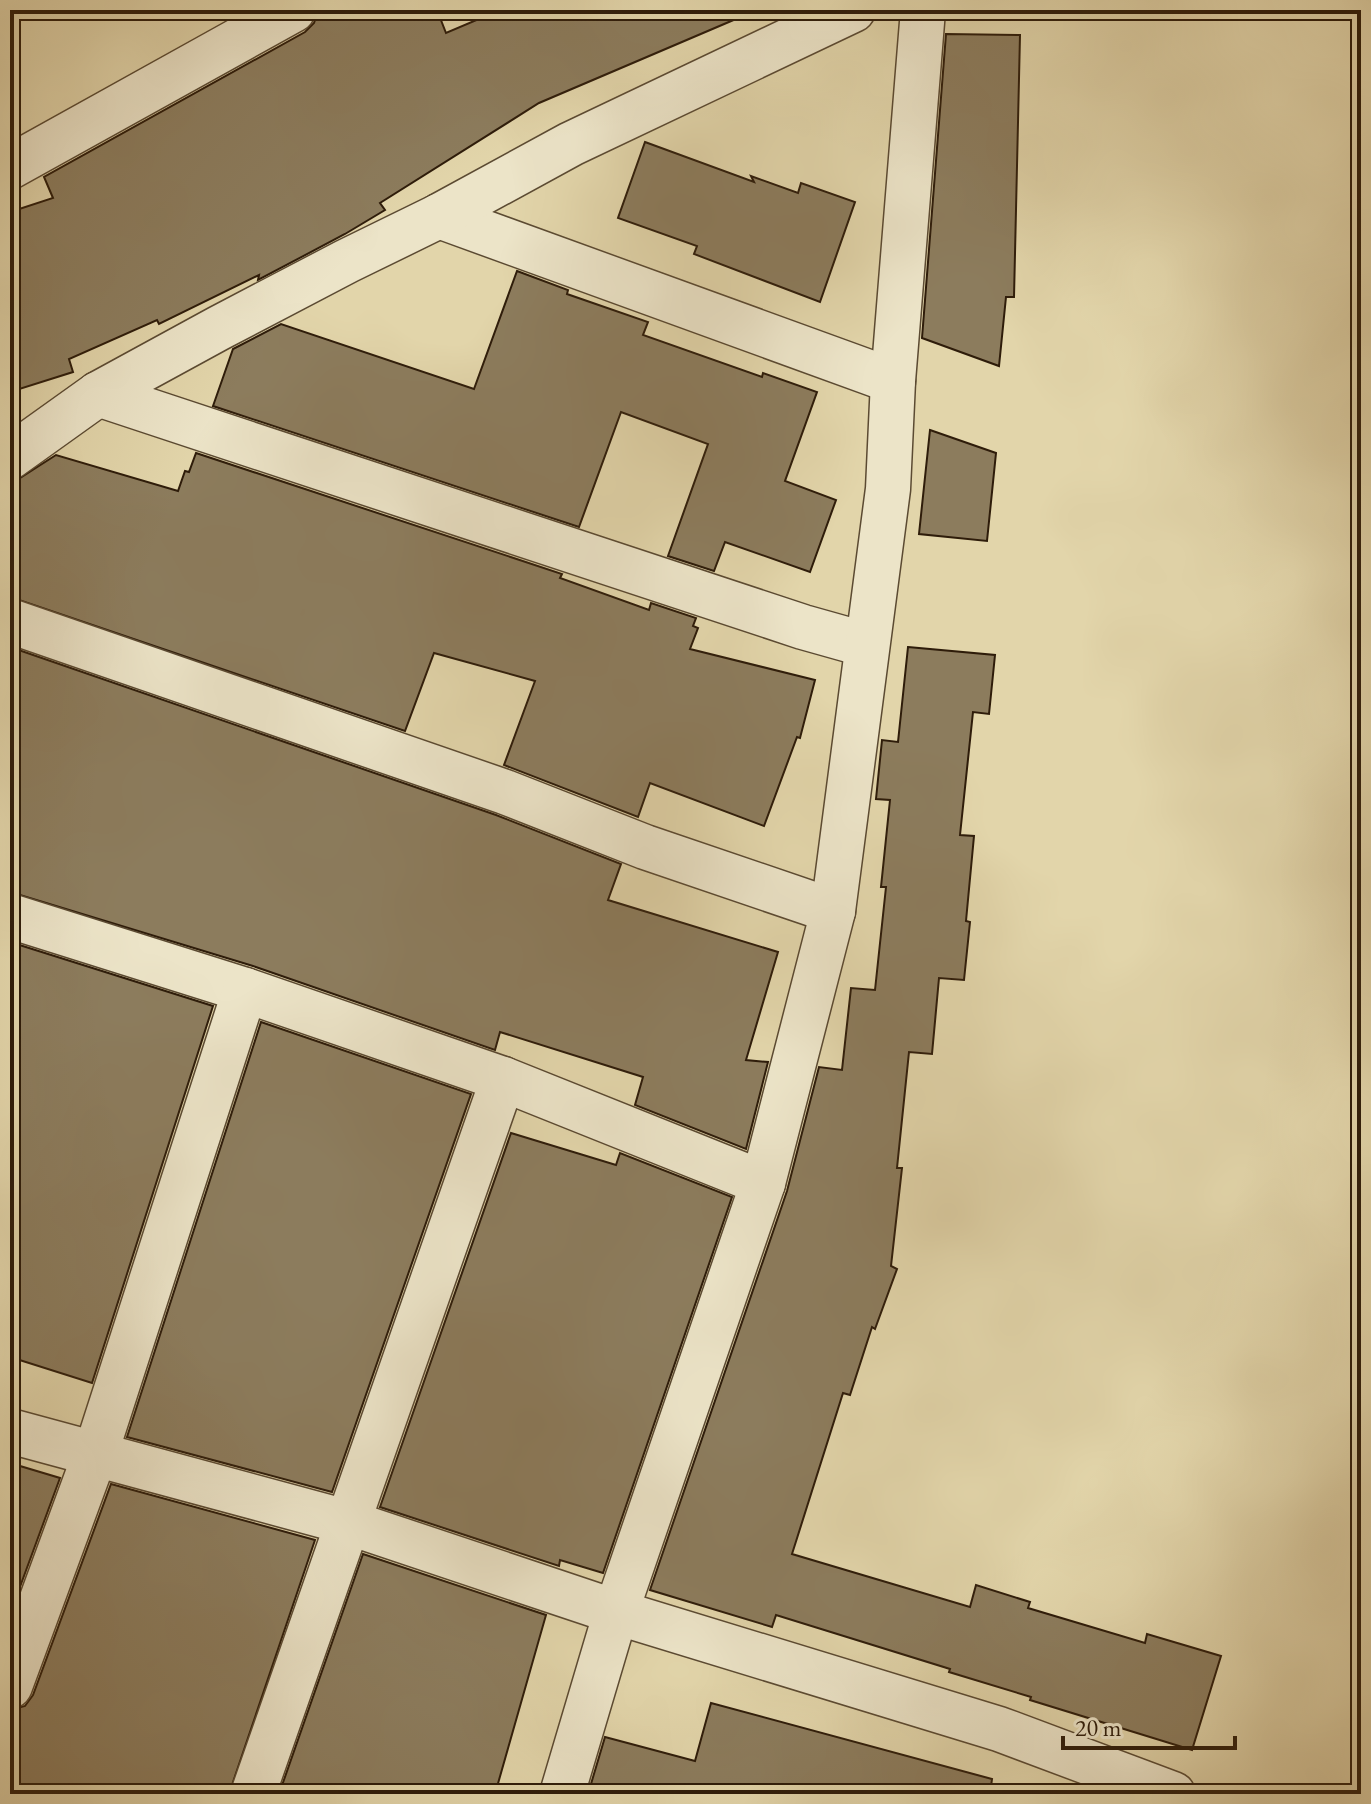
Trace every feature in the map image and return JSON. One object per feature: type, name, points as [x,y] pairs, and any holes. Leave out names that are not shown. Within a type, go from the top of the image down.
[{"type":"street","points":[[10,167],[293,10]]},
{"type":"street","points":[[10,457],[98,394],[334,267],[439,216],[571,144],[853,10]]},
{"type":"street","points":[[562,1794],[616,1612],[763,1183],[833,911],[888,489],[893,381],[923,10]]},
{"type":"street","points":[[439,216],[893,381]]},
{"type":"street","points":[[98,394],[803,627],[867,645]]},
{"type":"street","points":[[10,621],[505,792],[645,847],[833,911]]},
{"type":"street","points":[[10,916],[245,990],[503,1079],[763,1183]]},
{"type":"street","points":[[10,1686],[96,1452],[245,990]]},
{"type":"street","points":[[253,1794],[503,1079]]},
{"type":"street","points":[[10,1431],[350,1523],[616,1612],[999,1729],[1173,1794]]},
{"type":"building","points":[[331,10],[437,10],[446,33],[500,10],[757,10],[539,103],[380,203],[385,210],[345,234],[258,280],[259,275],[159,324],[157,320],[69,359],[73,372],[10,392],[10,212],[53,198],[44,177],[305,32],[316,17]]},
{"type":"building","points":[[946,34],[1020,35],[1014,297],[1006,297],[999,366],[922,338]]},
{"type":"building","points":[[645,142],[754,182],[751,176],[798,193],[801,183],[855,202],[820,302],[694,254],[697,246],[618,218]]},
{"type":"building","points":[[517,271],[568,290],[567,294],[648,322],[643,335],[762,377],[763,373],[817,392],[785,481],[836,500],[810,572],[725,542],[714,571],[668,556],[708,444],[621,412],[579,527],[213,406],[233,349],[281,324],[474,389]]},
{"type":"building","points":[[930,430],[996,453],[987,541],[919,534]]},
{"type":"building","points":[[196,453],[562,574],[560,578],[649,610],[651,603],[696,618],[693,626],[698,628],[690,649],[815,680],[800,738],[797,737],[764,826],[650,783],[638,817],[504,765],[535,681],[434,653],[405,731],[10,597],[10,504],[17,480],[56,455],[178,491]]},
{"type":"building","points":[[10,647],[496,815],[621,864],[608,900],[778,952],[746,1060],[768,1062],[746,1149],[635,1105],[643,1077],[500,1032],[495,1050],[253,966],[10,892]]},
{"type":"building","points":[[908,647],[995,655],[989,714],[973,712],[960,835],[974,836],[964,980],[939,978],[932,1054],[909,1052],[897,1168],[902,1168],[891,1266],[897,1269],[875,1329],[872,1327],[850,1395],[843,1393],[792,1554],[970,1607],[976,1585],[1030,1602],[1028,1608],[1145,1643],[1147,1634],[1221,1656],[1192,1750],[1030,1700],[1031,1697],[949,1672],[950,1669],[776,1615],[772,1627],[650,1590],[787,1191],[819,1067],[842,1070],[851,988],[875,990],[886,887],[881,887],[890,800],[876,799],[882,740],[898,742]]},
{"type":"building","points":[[10,942],[213,1006],[92,1383],[10,1357]]},
{"type":"building","points":[[261,1022],[471,1094],[332,1492],[127,1437]]},
{"type":"building","points":[[511,1133],[616,1165],[620,1153],[732,1197],[603,1573],[560,1560],[559,1566],[380,1507]]},
{"type":"building","points":[[10,1463],[60,1478],[10,1614]]},
{"type":"building","points":[[111,1484],[315,1540],[229,1794],[31,1794],[10,1788],[10,1710],[25,1706],[33,1695]]},
{"type":"building","points":[[363,1554],[546,1615],[495,1794],[279,1794]]},
{"type":"building","points":[[711,1703],[992,1779],[990,1794],[588,1794],[605,1737],[695,1761]]}]
